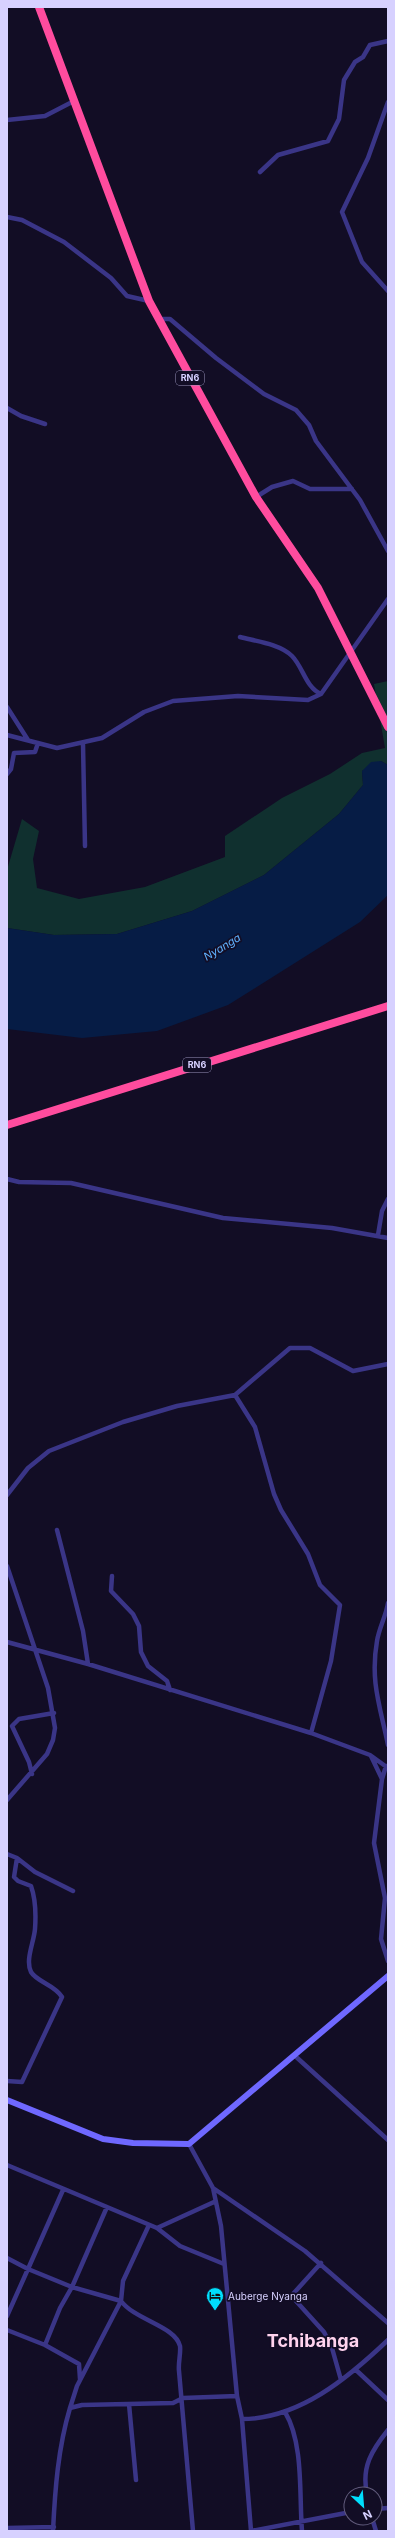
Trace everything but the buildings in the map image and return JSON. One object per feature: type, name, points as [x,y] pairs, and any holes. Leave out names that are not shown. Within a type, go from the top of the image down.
[{"type":"highway","name":"RN6","points":[[39,7],[148,301],[256,497],[318,588],[352,652],[388,727]]},
{"type":"highway","name":"RN6","points":[[7,1125],[388,1006]]},
{"type":"street","points":[[260,172],[278,155],[324,144],[328,141],[339,119],[344,80],[352,65],[363,57],[370,45],[388,41]]},
{"type":"street","points":[[7,120],[45,116],[74,101]]},
{"type":"street","points":[[388,102],[368,158],[342,212],[362,262],[388,291]]},
{"type":"street","points":[[7,217],[22,220],[64,242],[111,278],[127,296],[148,301]]},
{"type":"street","points":[[158,319],[170,319],[216,358],[264,394],[296,410],[309,425],[316,441],[352,489],[388,551]]},
{"type":"street","points":[[7,408],[17,414],[45,424]]},
{"type":"street","points":[[256,497],[272,487],[293,481],[310,489],[352,489]]},
{"type":"street","points":[[7,735],[57,748],[82,744],[102,738],[144,712],[173,701],[238,696],[308,700],[321,694],[388,599]]},
{"type":"street","points":[[240,636],[289,654],[313,690],[321,694]]},
{"type":"street","points":[[7,707],[28,740]]},
{"type":"street","points":[[7,774],[11,769],[14,753],[35,752],[38,743]]},
{"type":"street","points":[[82,744],[85,846]]},
{"type":"street","points":[[7,1179],[19,1182],[71,1183],[223,1218],[332,1228],[388,1238]]},
{"type":"street","points":[[378,1235],[382,1211],[388,1199]]},
{"type":"street","points":[[7,1495],[28,1468],[41,1456],[62,1444],[123,1422],[177,1406],[235,1395],[290,1348],[310,1348],[353,1371],[388,1364]]},
{"type":"street","points":[[235,1395],[255,1427],[274,1494],[281,1510],[308,1554],[320,1585],[340,1605],[331,1661],[311,1733]]},
{"type":"street","points":[[57,1530],[83,1631],[88,1664]]},
{"type":"street","points":[[7,1566],[54,1713],[53,1740],[47,1754],[32,1774],[7,1800]]},
{"type":"street","points":[[112,1576],[111,1591],[136,1618],[141,1652],[148,1666],[167,1681],[170,1690]]},
{"type":"street","points":[[388,1603],[377,1640],[374,1670],[375,1691],[388,1745]]},
{"type":"street","points":[[7,1642],[88,1664],[311,1733],[370,1755],[387,1767],[382,1779],[374,1843],[385,1898],[381,1939],[388,1961]]},
{"type":"street","points":[[32,1774],[29,1762],[12,1726],[19,1719],[54,1713]]},
{"type":"street","points":[[370,1755],[382,1779]]},
{"type":"street","points":[[7,1854],[17,1858],[35,1872],[73,1891]]},
{"type":"street","points":[[7,2081],[22,2082],[62,1997],[57,1989],[32,1973],[29,1965],[35,1930],[35,1897],[31,1886],[14,1877],[17,1858]]},
{"type":"street","points":[[7,2100],[103,2139],[133,2143],[189,2144],[388,1976]]},
{"type":"street","points":[[294,2055],[388,2140]]},
{"type":"street","points":[[189,2144],[213,2188],[214,2202],[221,2226],[237,2396],[242,2419],[251,2531],[343,2513]]},
{"type":"street","points":[[7,2165],[63,2190],[157,2228],[180,2246],[224,2264]]},
{"type":"street","points":[[213,2188],[321,2264],[388,2322]]},
{"type":"street","points":[[7,2316],[63,2190]]},
{"type":"street","points":[[157,2228],[214,2202]]},
{"type":"street","points":[[45,2345],[60,2308],[72,2287],[107,2207]]},
{"type":"street","points":[[77,2386],[121,2301],[123,2281],[149,2226]]},
{"type":"street","points":[[7,2258],[28,2269],[72,2287],[121,2301],[128,2310],[168,2330],[177,2339],[180,2347],[178,2366],[183,2398],[193,2531]]},
{"type":"street","points":[[321,2264],[293,2294],[296,2301],[324,2332],[332,2348],[341,2380]]},
{"type":"street","points":[[7,2330],[45,2345],[79,2364],[80,2378],[70,2408],[60,2451],[53,2529],[7,2528]]},
{"type":"street","points":[[242,2419],[271,2417],[285,2412],[356,2370],[388,2340]]},
{"type":"street","points":[[356,2370],[388,2400]]},
{"type":"street","points":[[70,2408],[82,2405],[173,2403],[183,2398],[237,2396]]},
{"type":"street","points":[[129,2404],[136,2480]]},
{"type":"street","points":[[285,2412],[294,2438],[302,2501],[302,2531]]},
{"type":"street","points":[[365,2486],[364,2479],[367,2461],[388,2430]]},
{"type":"green space","points":[[388,681],[388,765],[381,761],[362,771],[363,785],[339,814],[264,875],[192,911],[117,934],[54,935],[7,928],[7,870],[22,819],[39,831],[33,859],[37,888],[79,899],[145,887],[225,857],[225,836],[282,798],[330,774],[362,753],[385,748],[374,684]]},
{"type":"water","name":"Nyanga","points":[[381,761],[388,765],[388,895],[360,922],[228,1005],[157,1031],[82,1038],[7,1029],[7,928],[54,935],[117,934],[192,911],[264,875],[339,814],[363,785],[362,771],[371,762]]},
{"type":"place","name":"Auberge Nyanga","points":[[215,2311]]},
{"type":"district","name":"Tchibanga","points":[[313,2341]]}]
